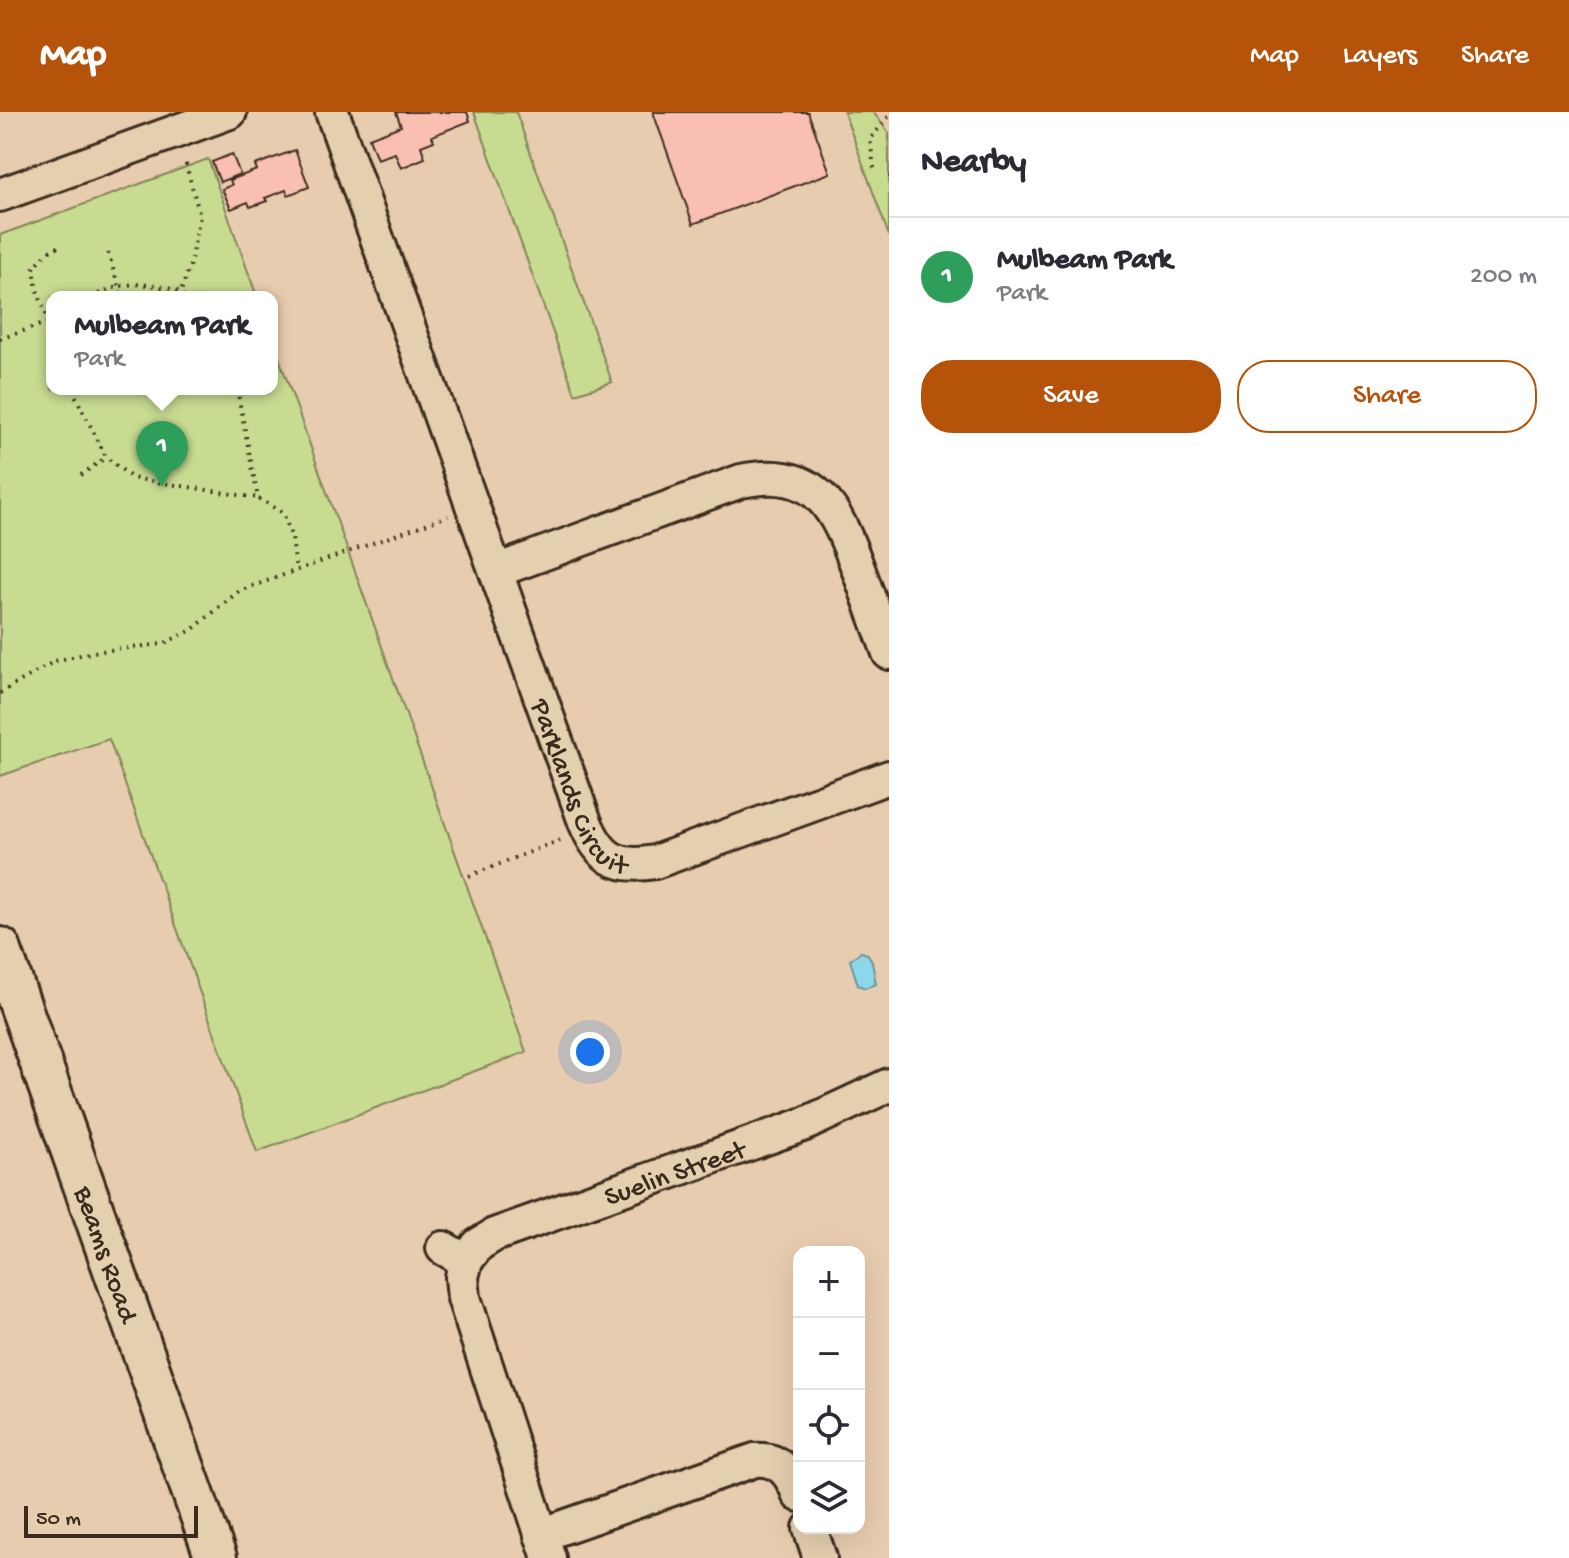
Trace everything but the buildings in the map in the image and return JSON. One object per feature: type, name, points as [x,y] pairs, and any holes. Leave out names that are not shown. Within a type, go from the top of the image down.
[{"type":"main road","name":"Beams Road","points":[[0,948],[216,1558]]},
{"type":"street","points":[[0,195],[230,112]]},
{"type":"street","name":"Parklands Circuit","points":[[332,112],[588,829],[598,848],[607,857],[628,865],[655,862],[889,777]]},
{"type":"street","points":[[496,571],[741,481],[774,476],[789,479],[805,485],[819,496],[839,519],[889,653]]},
{"type":"street","name":"Suelin Street","points":[[545,1546],[464,1298],[462,1277],[454,1254],[494,1235],[805,1124],[889,1085]]},
{"type":"street","points":[[545,1546],[755,1460],[765,1459],[779,1464],[793,1482]]},
{"type":"street","points":[[812,1534],[820,1558]]},
{"type":"path","points":[[874,168],[870,139],[889,116]]},
{"type":"path","points":[[182,291],[200,216],[185,161]]},
{"type":"path","points":[[46,311],[37,290],[34,267],[48,252],[58,247]]},
{"type":"path","points":[[108,253],[120,291]]},
{"type":"path","points":[[105,291],[138,282],[168,291]]},
{"type":"path","points":[[0,339],[46,324]]},
{"type":"path","points":[[75,395],[106,457],[132,478],[258,498],[283,513],[292,538],[296,570]]},
{"type":"path","points":[[238,395],[258,498]]},
{"type":"path","points":[[81,475],[106,457]]},
{"type":"path","points":[[0,693],[55,661],[93,652],[163,644],[192,630],[239,591],[473,507]]},
{"type":"path","points":[[469,876],[588,829]]},
{"type":"green space","points":[[474,112],[516,112],[612,382],[575,394]]},
{"type":"green space","points":[[844,112],[873,112],[889,133],[889,236]]},
{"type":"green space","points":[[208,159],[255,291],[46,291],[46,395],[278,395],[278,355],[526,1052],[257,1152],[109,739],[0,776],[0,235]]},
{"type":"water","points":[[861,952],[868,954],[872,962],[876,984],[865,988],[858,985],[850,960]]},
{"type":"place","name":"Mulbeam Park","points":[[162,487]]}]
